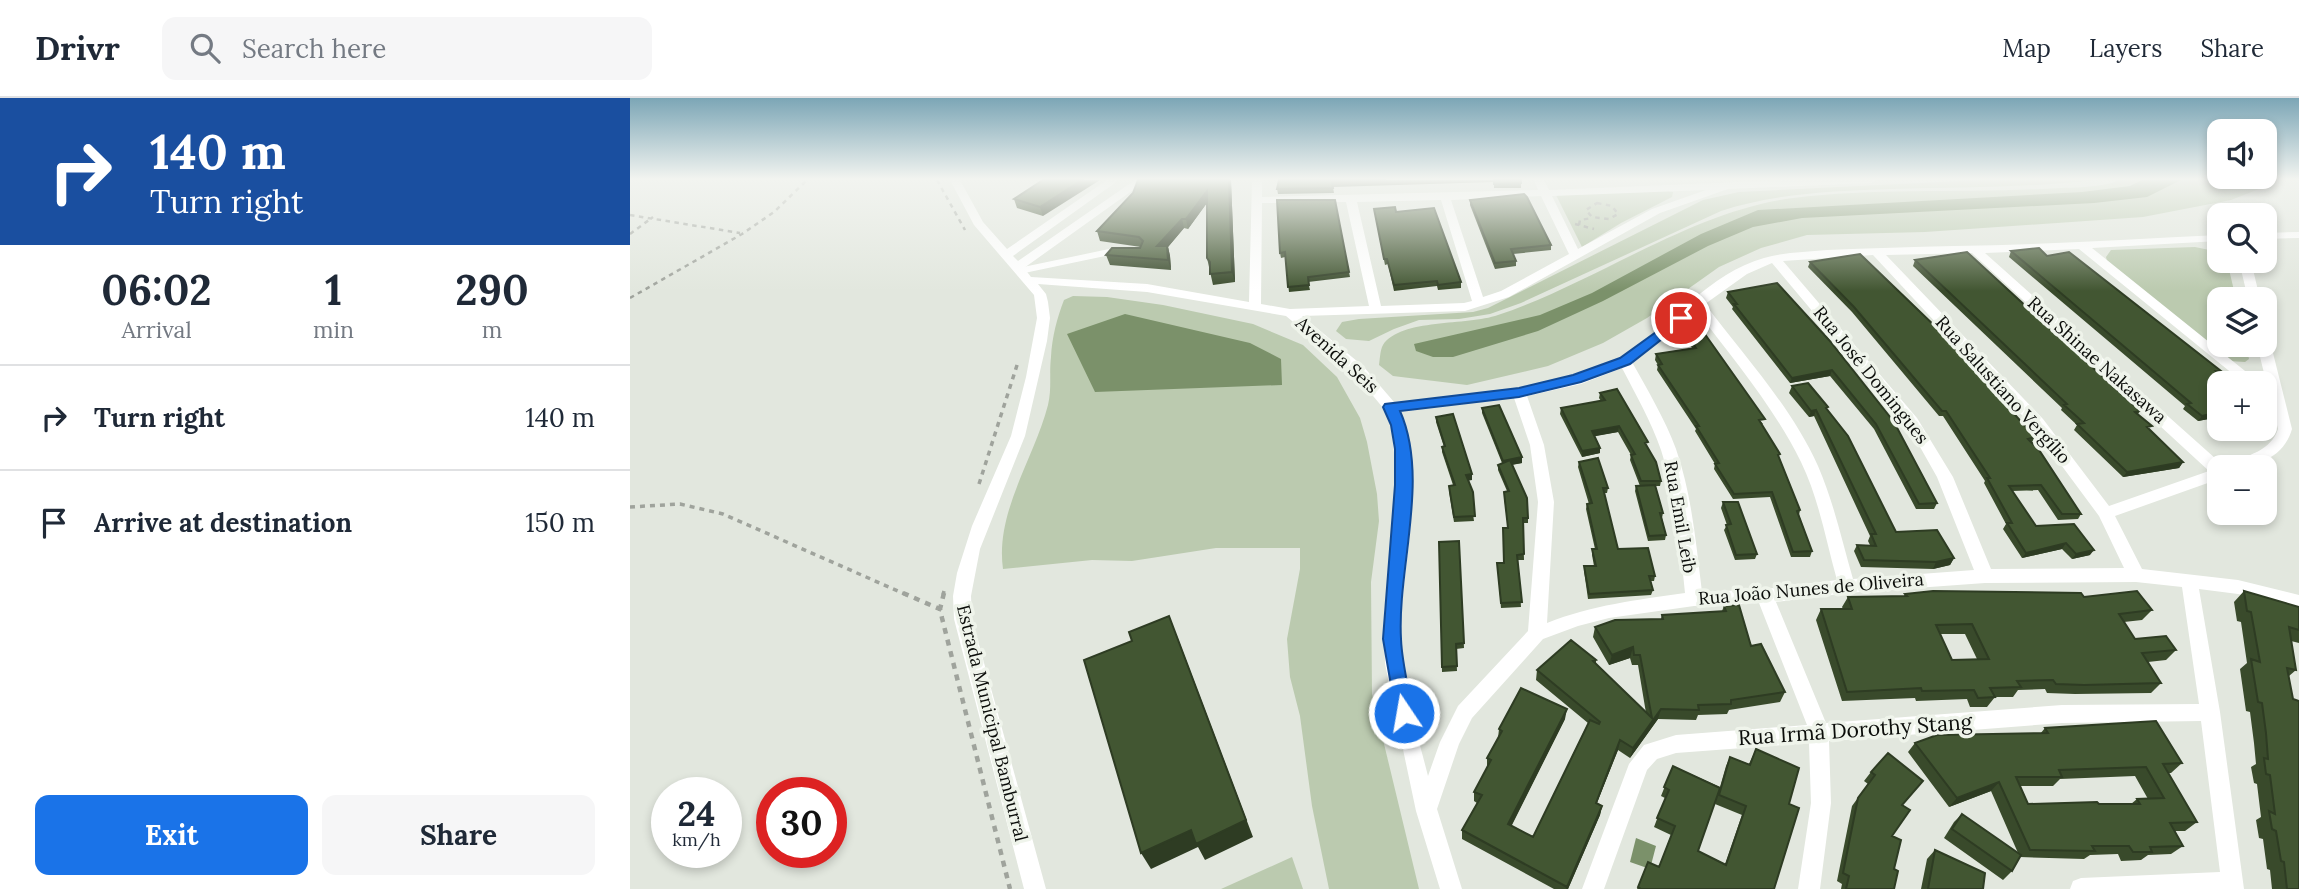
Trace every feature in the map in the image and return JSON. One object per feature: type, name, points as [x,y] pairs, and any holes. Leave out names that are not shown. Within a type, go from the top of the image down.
[{"type":"street","name":"Estrada Municipal Bamburral","points":[[975,217],[1040,294],[1044,307],[1042,334],[1017,436],[961,584],[963,619],[1035,889]]},
{"type":"street","points":[[1017,268],[1073,217]]},
{"type":"street","points":[[1017,268],[1090,217]]},
{"type":"street","points":[[1255,306],[1258,217]]},
{"type":"street","points":[[1355,217],[1376,310]]},
{"type":"street","points":[[1451,217],[1479,304]]},
{"type":"street","points":[[1556,217],[1575,256]]},
{"type":"street","points":[[1017,268],[1290,313],[1479,304],[1505,294],[1646,217]]},
{"type":"street","points":[[2277,236],[2299,235]]},
{"type":"street","points":[[1391,407],[1519,393],[1576,379],[1625,361],[1699,304],[1760,263],[1876,251],[2082,246],[2207,239]]},
{"type":"street","points":[[2082,246],[2238,371]]},
{"type":"street","name":"Rua Shinae Nakasawa","points":[[1974,249],[2207,461]]},
{"type":"street","name":"Rua Salustiano Vergílio","points":[[1876,251],[2038,424],[2106,513],[2136,575]]},
{"type":"street","name":"Rua José Domingues","points":[[1776,260],[1912,421],[1930,447],[1952,487],[1985,576]]},
{"type":"street","points":[[1699,304],[1786,424],[1804,454],[1819,487],[1847,586]]},
{"type":"street","name":"Avenida Seis","points":[[1290,313],[1370,383],[1391,407],[1398,425],[1403,449],[1403,485],[1392,639],[1398,689],[1426,811],[1451,889]]},
{"type":"street","points":[[2261,455],[2272,450],[2283,439],[2285,429],[2267,357]]},
{"type":"street","name":"Rua Emil Leib","points":[[1625,361],[1662,433],[1675,471],[1694,599]]},
{"type":"street","points":[[1519,393],[1537,445],[1546,502],[1537,634]]},
{"type":"street","points":[[2106,513],[2207,476]]},
{"type":"street","name":"Rua João Nunes de Oliveira","points":[[1426,811],[1450,741],[1465,712],[1537,634],[1576,619],[1609,611],[1694,599],[1765,596],[1847,586],[1985,576],[2136,575],[2238,587],[2299,602]]},
{"type":"street","points":[[2081,889],[2232,885],[2210,712],[2189,580]]},
{"type":"street","points":[[1765,596],[1819,731],[1821,803],[1809,889]]},
{"type":"street","name":"Rua Irmã Dorothy Stang","points":[[1593,889],[1639,764],[1651,752],[1676,744],[2062,714],[2210,712]]},
{"type":"lane","points":[[1017,268],[1101,252],[1128,251]]},
{"type":"path","points":[[645,217],[742,234]]},
{"type":"path","points":[[630,298],[767,217]]},
{"type":"path","points":[[1593,217],[1596,219],[1601,225],[1587,229],[1578,223],[1582,218],[1596,219],[1613,217]]},
{"type":"path","points":[[630,234],[653,218]]},
{"type":"path","points":[[630,507],[680,504],[723,514],[963,619]]},
{"type":"shaded area","points":[[1567,217],[1633,217],[1621,223],[1582,247]]},
{"type":"shaded area","points":[[1669,217],[1708,217],[1521,303],[1490,314],[1459,319],[1419,320],[1369,341],[1346,339],[1336,331],[1342,322],[1359,319],[1473,312],[1488,308]]},
{"type":"shaded area","points":[[1718,217],[2143,217],[1925,232],[1807,235],[1761,248],[1719,267],[1647,318],[1603,343],[1548,366],[1467,385],[1393,376],[1379,365],[1383,345],[1404,330],[1498,315],[1571,285],[1680,232]]},
{"type":"shaded area","points":[[1742,217],[1823,217],[1753,227],[1708,246],[1603,301],[1538,331],[1453,357],[1433,357],[1416,351],[1414,344],[1540,315],[1592,293],[1701,234]]},
{"type":"shaded area","points":[[2195,247],[2207,250],[2207,273],[2230,273],[2233,287],[2207,287],[2207,343],[2107,261],[2106,257],[2111,250]]},
{"type":"shaded area","points":[[1073,296],[1107,297],[1163,305],[1253,324],[1303,345],[1337,377],[1360,418],[1377,494],[1379,521],[1371,582],[1372,694],[1419,889],[1329,889],[1312,806],[1300,716],[1290,677],[1287,639],[1300,569],[1300,548],[1216,548],[1132,561],[1092,560],[1003,569],[1002,548],[1010,506],[1048,405],[1055,328],[1064,300]]},
{"type":"shaded area","points":[[1125,314],[1250,343],[1281,359],[1282,385],[1095,392],[1067,334]]},
{"type":"shaded area","points":[[2224,357],[2249,359],[2245,362],[2229,361]]},
{"type":"shaded area","points":[[1636,838],[1656,846],[1650,869],[1630,862]]},
{"type":"shaded area","points":[[1292,857],[1303,889],[1221,889]]},
{"type":"building","points":[[1110,217],[1188,217],[1182,219],[1157,246],[1167,246],[1168,260],[1106,255],[1112,248],[1140,248],[1143,241],[1139,237],[1097,231]]},
{"type":"building","points":[[1207,217],[1230,217],[1232,272],[1210,274],[1210,262],[1207,258]]},
{"type":"building","points":[[1278,217],[1338,217],[1349,272],[1308,277],[1309,285],[1288,287],[1285,252],[1280,253]]},
{"type":"building","points":[[1376,217],[1437,217],[1461,282],[1394,285],[1387,259],[1384,259]]},
{"type":"building","points":[[1477,217],[1537,217],[1551,245],[1511,249],[1516,261],[1495,263]]},
{"type":"building","points":[[2039,248],[2047,256],[2069,252],[2221,371],[2207,371],[2207,415],[2202,416],[2187,404],[2191,403],[2011,251]]},
{"type":"building","points":[[1967,252],[2140,411],[2135,412],[2152,426],[2147,427],[2183,462],[2127,472],[2077,424],[2084,423],[2064,405],[2067,404],[1915,260]]},
{"type":"building","points":[[1860,254],[1941,332],[2035,437],[2028,439],[2039,450],[2081,514],[2062,514],[2041,485],[2009,486],[2036,526],[2074,524],[2094,550],[2076,554],[2066,543],[2026,553],[2007,523],[2012,523],[1987,478],[1990,478],[1946,411],[1942,411],[1854,307],[1810,262]]},
{"type":"building","points":[[1777,283],[1829,340],[1894,422],[1937,503],[1919,504],[1876,424],[1832,370],[1792,378],[1734,304],[1737,304],[1728,292]]},
{"type":"building","points":[[1702,330],[1765,419],[1759,420],[1780,454],[1778,455],[1800,510],[1797,511],[1812,551],[1793,552],[1772,492],[1734,494],[1715,464],[1719,463],[1696,426],[1699,426],[1658,365],[1662,364],[1656,354],[1696,348],[1686,333]]},
{"type":"building","points":[[1808,383],[1848,436],[1896,532],[1937,530],[1954,558],[1936,562],[1864,560],[1857,545],[1876,546],[1871,534],[1876,534],[1816,410],[1811,411],[1792,386]]},
{"type":"building","points":[[1617,389],[1648,442],[1645,443],[1656,462],[1661,481],[1641,481],[1631,455],[1635,454],[1619,426],[1592,431],[1600,448],[1582,451],[1561,408],[1605,400],[1600,393]]},
{"type":"building","points":[[1499,405],[1522,457],[1503,461],[1482,408]]},
{"type":"building","points":[[1453,414],[1472,474],[1466,475],[1473,492],[1475,516],[1454,517],[1449,486],[1455,485],[1442,447],[1445,446],[1436,417]]},
{"type":"building","points":[[1598,458],[1608,488],[1603,488],[1618,549],[1648,548],[1655,576],[1649,576],[1653,590],[1589,594],[1584,566],[1596,566],[1592,549],[1597,549],[1587,504],[1592,503],[1579,462]]},
{"type":"building","points":[[1510,460],[1527,498],[1528,518],[1523,518],[1524,554],[1517,555],[1522,602],[1501,603],[1497,563],[1504,563],[1503,528],[1508,528],[1504,492],[1509,491],[1498,465]]},
{"type":"building","points":[[1655,485],[1666,535],[1649,536],[1636,486]]},
{"type":"building","points":[[1723,502],[1738,502],[1757,554],[1736,555],[1726,525],[1731,524]]},
{"type":"building","points":[[1459,541],[1464,643],[1456,644],[1457,666],[1442,667],[1439,542]]},
{"type":"building","points":[[1933,591],[2081,593],[2084,597],[2137,591],[2152,610],[2119,614],[2135,639],[2166,636],[2176,650],[2142,653],[2161,683],[2084,685],[2056,684],[2053,680],[2017,681],[2021,687],[1990,688],[1995,697],[1978,698],[1974,690],[1922,691],[1921,688],[1847,692],[1821,609],[1852,609],[1848,597],[1907,596],[1905,594]],"holes":[[[1972,624],[1989,659],[1952,660],[1936,625]]]},
{"type":"building","points":[[2244,591],[2299,607],[2299,630],[2289,627],[2296,670],[2287,668],[2293,699],[2299,701],[2299,889],[2287,889],[2284,862],[2281,861],[2276,831],[2272,829],[2269,811],[2275,814],[2270,775],[2266,774],[2264,758],[2268,759],[2266,733],[2251,659],[2260,662],[2251,612],[2247,611]]},
{"type":"building","points":[[1739,605],[1751,646],[1761,644],[1785,692],[1731,700],[1731,704],[1698,705],[1699,710],[1661,709],[1633,748],[1620,740],[1596,803],[1602,806],[1567,887],[1462,830],[1482,795],[1474,792],[1491,760],[1487,758],[1502,731],[1499,729],[1521,688],[1567,709],[1508,824],[1533,837],[1590,720],[1599,724],[1600,722],[1537,670],[1571,640],[1596,660],[1593,661],[1652,718],[1640,655],[1634,655],[1633,647],[1612,655],[1595,627],[1615,620],[1663,619],[1662,615],[1726,611],[1724,606]]},
{"type":"building","points":[[1169,616],[1246,820],[1196,844],[1191,830],[1141,853],[1084,660],[1132,641],[1129,632]]},
{"type":"building","points":[[2156,721],[2182,763],[2163,764],[2197,822],[2170,823],[2183,846],[2150,847],[2152,852],[2133,852],[2129,846],[2092,846],[2095,851],[2030,850],[1999,782],[1957,798],[1915,743],[1937,735],[2048,733],[2045,728]],"holes":[[[2146,767],[2164,798],[2137,799],[2140,804],[2028,804],[2016,777],[2062,777],[2059,770]]]},
{"type":"building","points":[[1756,749],[1799,768],[1789,804],[1799,808],[1774,889],[1638,887],[1648,862],[1659,867],[1675,826],[1657,818],[1669,790],[1664,787],[1673,766],[1720,788],[1698,851],[1726,865],[1746,806],[1719,795],[1730,757],[1750,765]]},
{"type":"building","points":[[1888,753],[1923,781],[1902,805],[1910,810],[1892,836],[1901,840],[1894,869],[1898,871],[1894,889],[1846,889],[1849,876],[1843,873],[1858,798],[1875,775],[1871,772]]},
{"type":"building","points":[[1962,814],[2021,855],[2012,871],[1952,829]]},
{"type":"building","points":[[1935,850],[1985,873],[1983,889],[1928,889]]},
{"type":"route","points":[[1404,713],[1392,639],[1403,449],[1391,407],[1519,393],[1576,379],[1625,361],[1681,318]]}]
